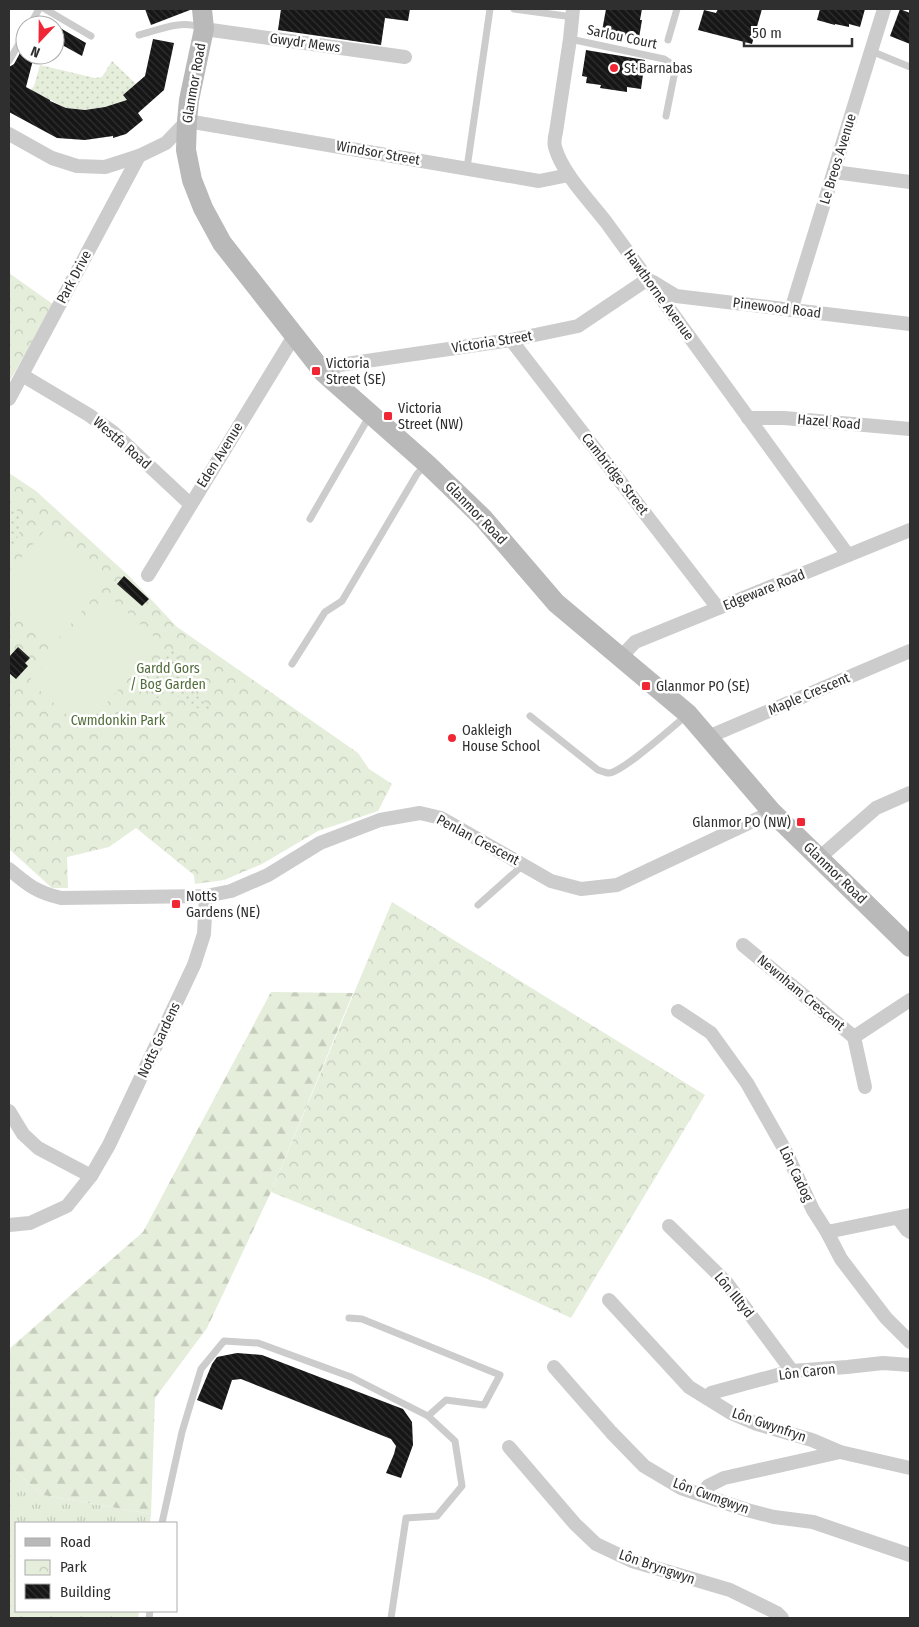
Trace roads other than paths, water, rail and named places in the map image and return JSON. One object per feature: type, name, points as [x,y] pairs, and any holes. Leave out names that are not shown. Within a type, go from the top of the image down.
[{"type":"street","name":"Glanmor Road","points":[[202,9],[204,29],[189,100],[186,121],[186,150],[192,180],[203,208],[222,243],[324,373],[427,464],[483,518],[556,603],[688,714],[772,812],[910,947]]},
{"type":"street","name":"Le Breos Avenue","points":[[791,310],[884,9]]},
{"type":"street","name":"Hawthorne Avenue","points":[[573,13],[555,146],[570,175],[648,279],[848,555]]},
{"type":"street","name":"Gwydr Mews","points":[[204,29],[405,57]]},
{"type":"street","name":"Windsor Street","points":[[186,121],[539,181],[570,175]]},
{"type":"street","points":[[9,134],[52,158],[77,166],[105,167],[140,156],[166,143],[186,121]]},
{"type":"street","name":"Park Drive","points":[[9,399],[140,156]]},
{"type":"street","points":[[834,172],[910,182]]},
{"type":"street","name":"Pinewood Road","points":[[648,279],[676,296],[910,324]]},
{"type":"street","name":"Victoria Street","points":[[324,373],[339,365],[511,340],[578,326],[648,279]]},
{"type":"street","name":"Eden Avenue","points":[[148,575],[294,336]]},
{"type":"street","name":"Cambridge Street","points":[[511,340],[718,608]]},
{"type":"street","name":"Westfa Road","points":[[22,375],[89,415],[114,433],[190,504]]},
{"type":"street","name":"Hazel Road","points":[[748,418],[784,418],[910,429]]},
{"type":"street","name":"Edgeware Road","points":[[621,656],[636,642],[910,530]]},
{"type":"street","name":"Maple Crescent","points":[[708,737],[910,651]]},
{"type":"street","points":[[819,858],[876,808],[910,793]]},
{"type":"street","name":"Penlan Crescent","points":[[9,869],[29,886],[44,894],[62,898],[206,896],[231,891],[261,878],[320,843],[380,820],[420,813],[440,818],[552,881],[581,889],[617,885],[772,812]]},
{"type":"street","name":"Notts Gardens","points":[[9,1225],[30,1224],[67,1206],[91,1176],[109,1145],[194,965],[204,934],[206,896]]},
{"type":"street","name":"Newnham Crescent","points":[[743,945],[854,1037],[910,1000]]},
{"type":"street","name":"Lôn Cadog","points":[[678,1011],[711,1033],[747,1083],[785,1150],[813,1210],[841,1259],[869,1298],[910,1342]]},
{"type":"street","points":[[854,1037],[865,1087]]},
{"type":"street","points":[[9,1111],[23,1134],[38,1148],[91,1176]]},
{"type":"street","points":[[827,1232],[904,1216],[907,1230],[910,1232]]},
{"type":"street","name":"Lôn Illtyd","points":[[669,1226],[726,1282],[792,1371]]},
{"type":"street","name":"Lôn Gwynfryn","points":[[609,1300],[689,1387],[731,1413],[812,1440],[840,1452],[910,1468]]},
{"type":"street","name":"Lôn Caron","points":[[707,1398],[712,1393],[792,1371],[883,1363],[910,1365]]},
{"type":"street","name":"Lôn Cwmgwyn","points":[[554,1367],[644,1466],[681,1488],[774,1517],[813,1522],[910,1555]]},
{"type":"street","name":"Lôn Bryngwyn","points":[[509,1447],[575,1524],[596,1544],[632,1561],[730,1590],[777,1613],[782,1618]]},
{"type":"street","points":[[703,1495],[708,1486],[724,1478],[840,1452]]},
{"type":"lane","points":[[45,9],[91,36]]},
{"type":"lane","points":[[467,168],[490,9]]},
{"type":"lane","points":[[514,9],[573,13]]},
{"type":"lane","points":[[668,40],[677,9]]},
{"type":"lane","points":[[139,34],[192,23],[204,29]]},
{"type":"lane","name":"Sarlou Court","points":[[570,39],[664,58],[673,65],[675,70],[666,116]]},
{"type":"lane","points":[[871,51],[910,67]]},
{"type":"lane","points":[[310,519],[370,415]]},
{"type":"lane","points":[[292,664],[325,612],[342,602],[417,474],[427,464]]},
{"type":"lane","points":[[530,716],[598,770],[609,773],[620,769],[688,714]]},
{"type":"lane","points":[[478,905],[523,864]]},
{"type":"lane","points":[[348,1318],[362,1318],[500,1375],[484,1405],[446,1400],[428,1416]]},
{"type":"lane","points":[[162,1522],[182,1432],[201,1369],[224,1341],[258,1343],[351,1377],[428,1416],[454,1441],[462,1486],[437,1516],[406,1518],[391,1618]]},
{"type":"place","name":"St Barnabas","points":[[614,68]]},
{"type":"place","name":"Victoria Street (SE)","points":[[316,371]]},
{"type":"place","name":"Victoria Street (NW)","points":[[388,416]]},
{"type":"place","name":"Glanmor PO (SE)","points":[[646,686]]},
{"type":"place","name":"Oakleigh House School","points":[[452,738]]},
{"type":"place","name":"Glanmor PO (NW)","points":[[801,822]]},
{"type":"place","name":"Notts Gardens (NE)","points":[[176,904]]},
{"type":"park label","name":"Gardd Gors / Bog Garden","points":[[168,676]]},
{"type":"park label","name":"Cwmdonkin Park","points":[[118,720]]}]
